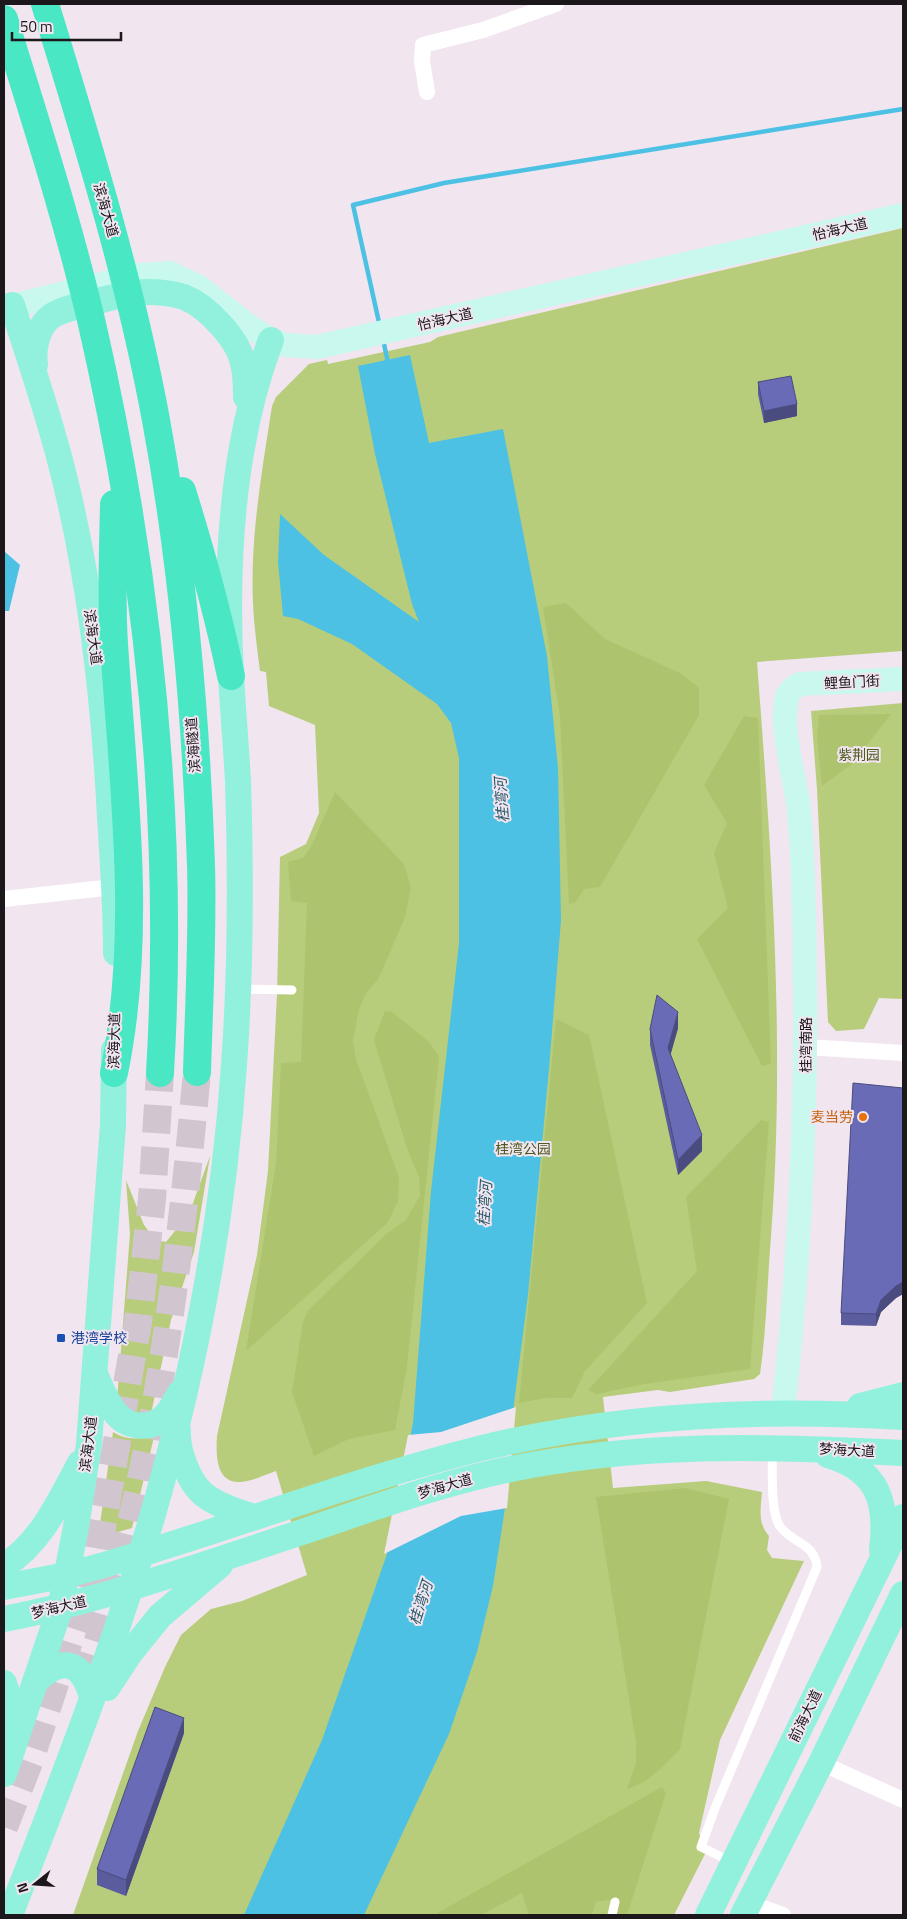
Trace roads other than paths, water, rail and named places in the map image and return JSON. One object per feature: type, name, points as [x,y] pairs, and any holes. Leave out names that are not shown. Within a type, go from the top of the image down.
[{"type":"highway","name":"滨海大道","points":[[46,4],[117,250],[156,419]]},
{"type":"highway","points":[[4,19],[69,236],[106,389],[115,430],[144,625],[162,824],[164,998],[160,1073]]},
{"type":"highway","points":[[156,419],[204,560],[220,620],[231,676]]},
{"type":"highway","name":"滨海隧道","points":[[156,419],[177,555],[191,702],[201,866],[197,1072]]},
{"type":"highway","points":[[114,1072],[124,1017],[128,938],[126,813],[112,614],[115,430]]},
{"type":"main road","points":[[38,385],[34,359],[36,341],[41,328],[49,319],[62,311],[119,296],[144,292],[165,293],[185,298],[201,308],[224,328],[236,345],[243,362],[246,426]]},
{"type":"main road","name":"滨海大道","points":[[4,1774],[60,1608],[89,1444],[113,1125],[116,935],[105,738],[93,636],[76,534],[62,469],[38,385],[8,306]]},
{"type":"main road","points":[[10,1915],[92,1698],[141,1554],[180,1414],[212,1260],[225,1164],[238,989],[239,820],[231,676],[230,595],[233,544],[237,486],[246,426],[260,370],[271,340]]},
{"type":"main road","points":[[95,1376],[115,1413],[130,1424],[138,1426],[155,1424],[164,1417],[187,1379]]},
{"type":"main road","points":[[826,1412],[903,1395]]},
{"type":"main road","name":"梦海大道","points":[[4,1587],[67,1575],[141,1554],[258,1516],[476,1450],[566,1432],[645,1422],[783,1412],[826,1412],[903,1417]]},
{"type":"main road","points":[[180,1414],[178,1438],[184,1462],[194,1482],[205,1496],[224,1507],[258,1516]]},
{"type":"main road","points":[[4,1566],[26,1548],[42,1529],[89,1444]]},
{"type":"main road","points":[[780,1448],[820,1453],[845,1460],[860,1469],[873,1482],[881,1500],[884,1516],[881,1561]]},
{"type":"main road","name":"梦海大道","points":[[4,1619],[60,1608],[130,1588],[411,1496],[476,1477],[565,1460],[647,1449],[780,1448],[903,1453]]},
{"type":"main road","name":"前海大道","points":[[708,1915],[903,1517]]},
{"type":"main road","points":[[82,1724],[130,1653],[160,1616],[230,1556]]},
{"type":"main road","points":[[746,1909],[821,1763],[903,1594]]},
{"type":"main road","points":[[35,1682],[47,1670],[56,1666],[74,1666],[82,1672],[89,1684],[92,1698]]},
{"type":"main road","points":[[4,1683],[12,1708],[14,1747]]},
{"type":"street","points":[[427,92],[422,61],[423,45],[483,30],[556,4]]},
{"type":"street","name":"怡海大道","points":[[8,306],[139,275],[170,274],[199,287],[249,326],[271,340],[285,345],[300,347],[332,344],[903,215]]},
{"type":"street","name":"鲤鱼门街","points":[[800,684],[903,679]]},
{"type":"street","name":"桂湾南路","points":[[783,1412],[800,1220],[806,1047],[801,840],[786,710],[791,690],[800,684]]},
{"type":"street","points":[[4,899],[114,887]]},
{"type":"street","points":[[806,1047],[903,1053]]},
{"type":"street","points":[[821,1763],[903,1800]]},
{"type":"street","points":[[746,1909],[782,1915]]},
{"type":"lane","points":[[238,989],[292,990]]},
{"type":"lane","points":[[734,1863],[701,1847],[718,1799],[817,1567],[812,1551],[789,1535],[778,1523],[773,1489],[780,1448]]},
{"type":"lane","points":[[612,1915],[615,1902]]},
{"type":"water","name":"桂湾河","points":[[410,355],[429,443],[503,429],[547,656],[558,768],[561,920],[528,1295],[514,1403],[505,1508],[493,1586],[477,1652],[449,1734],[364,1915],[244,1915],[322,1740],[387,1554],[413,1423],[431,1191],[459,943],[459,758],[451,723],[437,704],[352,644],[298,619],[283,616],[278,562],[280,514],[324,555],[419,622],[412,604],[375,454],[358,366]]},
{"type":"water","points":[[4,551],[20,565],[9,611],[4,611]]},
{"type":"waterway","points":[[380,327],[353,205],[444,183],[903,109]]},
{"type":"waterway","points":[[383,339],[388,363]]},
{"type":"tunnel","points":[[84,1682],[108,1608],[129,1533],[146,1457],[160,1381],[171,1304],[190,1149],[197,1072]]},
{"type":"tunnel","points":[[4,1827],[31,1757],[97,1555],[138,1322],[152,1199],[160,1073]]},
{"type":"place","name":"麦当劳","points":[[863,1117]]},
{"type":"place","name":"港湾学校","points":[[61,1338]]},
{"type":"park label","name":"紫荆园","points":[[859,755]]},
{"type":"park label","name":"桂湾公园","points":[[523,1149]]}]
